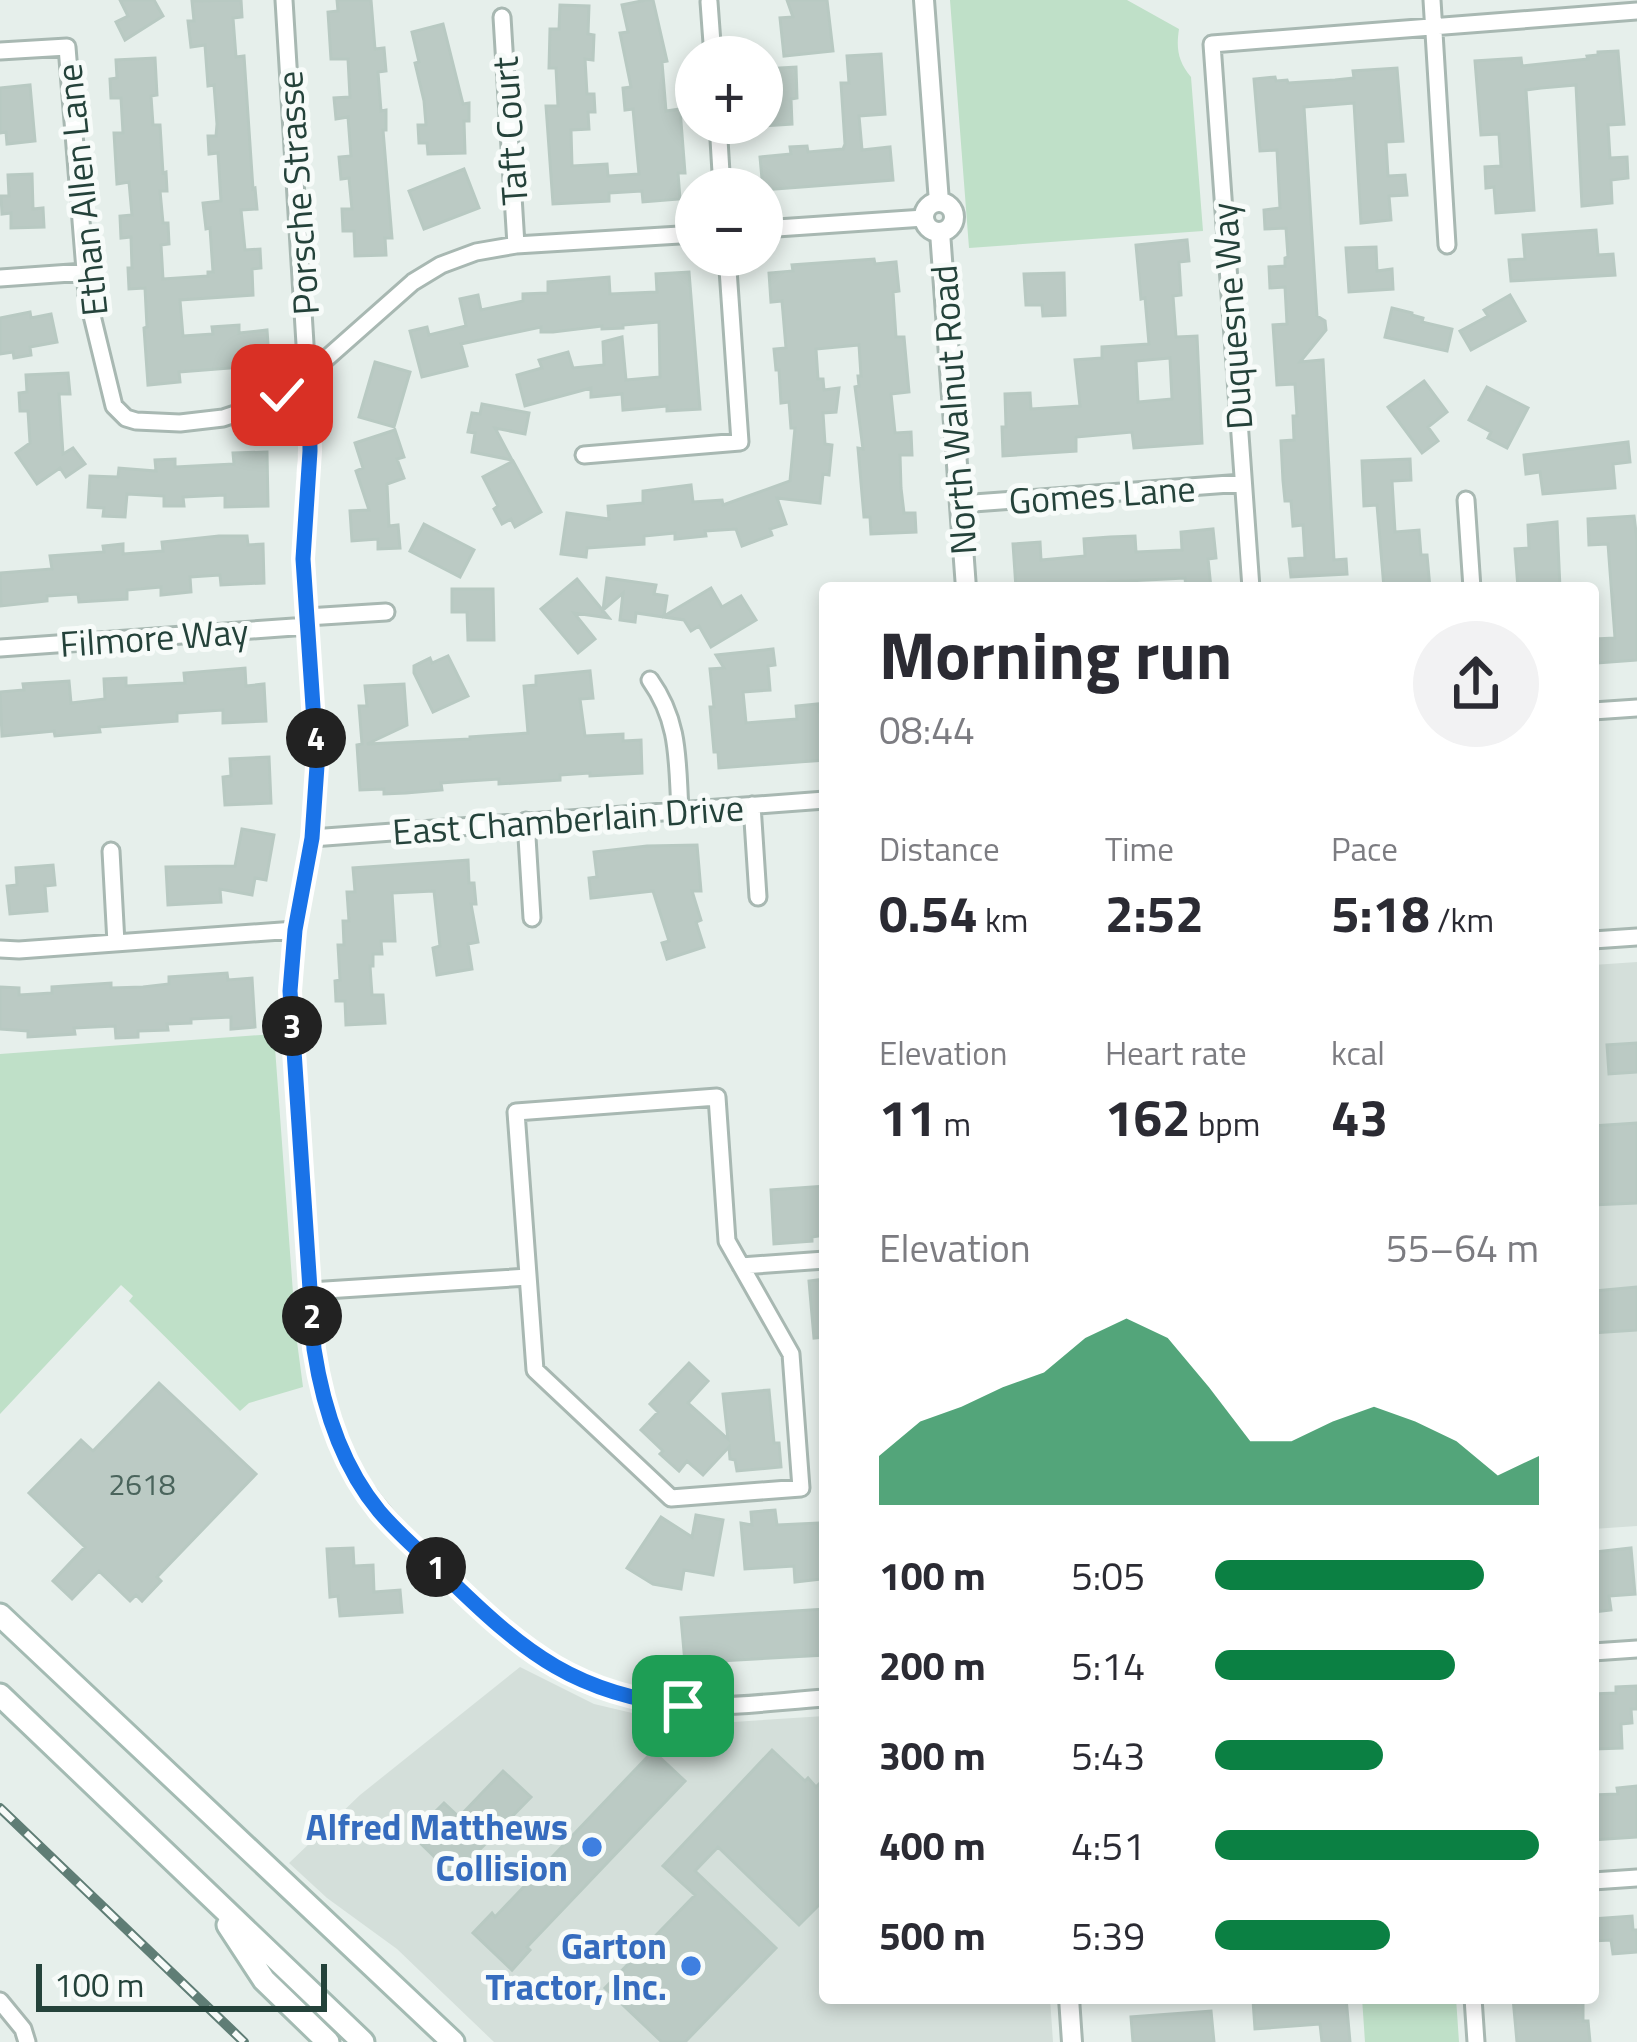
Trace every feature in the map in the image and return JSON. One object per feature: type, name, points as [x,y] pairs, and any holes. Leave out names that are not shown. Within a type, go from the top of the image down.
[{"type":"main road","points":[[0,1615],[453,2042]]},
{"type":"main road","points":[[0,1695],[363,2042]]},
{"type":"main road","points":[[208,1894],[264,1980],[328,2042]]},
{"type":"street","name":"Porsche Strasse","points":[[284,0],[309,373],[303,559],[317,766],[312,838],[295,930],[290,991],[314,1349],[322,1392],[336,1436],[359,1483],[393,1526],[514,1641],[547,1663],[583,1682],[647,1701],[701,1706],[819,1698]]},
{"type":"street","points":[[924,0],[938,202]]},
{"type":"street","points":[[1432,0],[1447,245]]},
{"type":"street","points":[[1542,0],[1544,18]]},
{"type":"street","points":[[709,2],[711,36]]},
{"type":"street","points":[[1434,27],[1637,11]]},
{"type":"street","name":"Taft Court","points":[[502,17],[516,245]]},
{"type":"street","name":"Duquesne Way","points":[[1251,582],[1212,44],[1434,27]]},
{"type":"street","name":"Ethan Allen Lane","points":[[0,51],[67,46],[92,319],[113,406],[126,418],[180,423],[223,418],[268,403],[292,389],[399,292],[459,258],[516,245],[675,235]]},
{"type":"street","points":[[938,202],[948,206],[954,219],[940,232],[931,230],[924,218],[938,202]]},
{"type":"street","points":[[783,228],[924,218]]},
{"type":"street","name":"North Walnut Road","points":[[940,232],[966,582]]},
{"type":"street","points":[[0,278],[85,272]]},
{"type":"street","points":[[584,455],[740,442],[728,276]]},
{"type":"street","name":"Gomes Lane","points":[[960,504],[1243,483]]},
{"type":"street","points":[[1466,500],[1472,582]]},
{"type":"street","name":"Filmore Way","points":[[0,648],[386,612]]},
{"type":"street","points":[[650,680],[672,720],[680,810]]},
{"type":"street","points":[[1599,711],[1637,708]]},
{"type":"street","name":"East Chamberlain Drive","points":[[312,838],[819,800]]},
{"type":"street","points":[[752,805],[758,898]]},
{"type":"street","points":[[526,821],[532,919]]},
{"type":"street","points":[[111,851],[116,943]]},
{"type":"street","points":[[0,949],[295,930]]},
{"type":"street","points":[[1599,940],[1637,937]]},
{"type":"street","points":[[717,1097],[727,1241],[742,1266],[791,1354],[801,1488],[671,1498],[535,1370],[516,1112],[717,1097]]},
{"type":"street","points":[[742,1266],[819,1260]]},
{"type":"street","points":[[310,1291],[528,1276]]},
{"type":"street","points":[[1599,1652],[1637,1649]]},
{"type":"street","points":[[1599,1881],[1637,1878]]},
{"type":"street","points":[[0,2001],[23,2029],[27,2042]]},
{"type":"street","points":[[1069,2004],[1072,2042]]},
{"type":"street","points":[[1473,2004],[1476,2042]]},
{"type":"shaded area","points":[[1637,962],[1637,1526],[1599,1529],[1599,965]]},
{"type":"shaded area","points":[[520,1667],[594,1704],[662,1720],[718,1723],[819,1716],[819,2004],[1050,2004],[1053,2042],[494,2042],[397,1949],[327,1898],[289,1863],[360,1795]]},
{"type":"green space","points":[[950,0],[1127,0],[1179,29],[1179,54],[1191,77],[1203,231],[969,248]]},
{"type":"green space","points":[[274,1034],[303,1387],[249,1403],[240,1411],[129,1301],[133,1296],[121,1285],[0,1414],[0,1054]]},
{"type":"green space","points":[[1362,2004],[1456,2004],[1459,2042],[1365,2042]]},
{"type":"building","points":[[120,0],[154,0],[163,16],[125,40],[116,22],[128,16]]},
{"type":"building","points":[[241,0],[242,17],[233,18],[236,57],[244,56],[257,209],[241,210],[245,250],[260,249],[261,268],[252,269],[253,295],[180,300],[183,336],[213,334],[212,327],[239,325],[239,333],[267,330],[269,358],[243,360],[244,367],[179,372],[180,382],[148,385],[145,288],[129,289],[131,237],[121,238],[120,216],[132,215],[129,182],[117,184],[114,133],[123,133],[121,98],[111,98],[110,79],[117,78],[116,60],[155,58],[153,125],[160,125],[167,191],[160,191],[169,244],[161,245],[163,279],[208,276],[213,272],[210,228],[206,229],[203,203],[221,201],[218,153],[209,154],[208,136],[216,136],[217,124],[214,85],[208,86],[205,45],[191,47],[188,21],[194,21],[192,1]]},
{"type":"building","points":[[337,0],[371,0],[375,49],[384,48],[386,71],[378,72],[381,111],[386,110],[383,130],[392,238],[385,238],[386,255],[355,256],[354,231],[343,231],[342,209],[352,209],[349,178],[341,179],[339,157],[351,156],[348,117],[336,119],[334,98],[350,97],[348,59],[331,59],[328,12],[338,11]]},
{"type":"building","points":[[653,0],[667,61],[662,62],[666,111],[675,110],[675,144],[683,144],[685,168],[675,168],[675,199],[643,202],[642,191],[609,193],[609,201],[553,204],[546,106],[558,106],[556,68],[549,68],[550,29],[559,29],[560,5],[589,6],[588,34],[594,35],[593,60],[585,59],[587,94],[594,94],[595,112],[588,112],[589,129],[571,130],[572,166],[607,164],[608,176],[639,174],[633,109],[625,110],[623,88],[631,87],[620,33],[628,32],[622,5]]},
{"type":"building","points":[[787,0],[827,0],[833,51],[784,56],[780,18],[793,17]]},
{"type":"building","points":[[443,24],[463,104],[469,103],[469,121],[464,121],[465,153],[428,154],[427,143],[419,143],[418,125],[426,125],[412,32]]},
{"type":"building","points":[[1618,51],[1624,124],[1608,125],[1610,158],[1627,157],[1628,178],[1611,180],[1612,203],[1582,206],[1576,85],[1541,88],[1526,90],[1534,210],[1496,213],[1494,187],[1486,188],[1485,167],[1501,166],[1499,134],[1481,135],[1475,61],[1521,58],[1522,66]]},
{"type":"building","points":[[881,54],[885,114],[859,116],[862,150],[890,147],[893,180],[783,188],[783,168],[761,168],[760,157],[791,154],[790,147],[807,146],[808,152],[843,149],[841,83],[849,83],[847,56]]},
{"type":"building","points":[[796,67],[792,124],[783,125],[783,68]]},
{"type":"building","points":[[1397,68],[1403,141],[1386,142],[1388,176],[1405,175],[1407,195],[1389,196],[1391,220],[1361,223],[1354,103],[1304,107],[1317,316],[1325,321],[1326,330],[1300,362],[1323,360],[1334,560],[1346,559],[1347,574],[1291,577],[1289,559],[1305,558],[1303,525],[1293,526],[1283,481],[1281,441],[1294,440],[1295,384],[1277,385],[1273,325],[1287,324],[1285,287],[1270,288],[1269,267],[1285,266],[1286,228],[1265,229],[1264,210],[1280,208],[1277,150],[1260,151],[1254,79],[1335,80],[1354,78],[1353,71]]},
{"type":"building","points":[[30,85],[35,141],[7,144],[6,132],[0,133],[0,88]]},
{"type":"building","points":[[464,169],[479,208],[424,229],[409,191]]},
{"type":"building","points":[[32,174],[33,209],[43,208],[44,227],[11,228],[11,213],[2,214],[1,196],[9,196],[8,175]]},
{"type":"building","points":[[1596,230],[1598,255],[1613,254],[1615,275],[1511,281],[1509,260],[1525,259],[1523,235]]},
{"type":"building","points":[[1187,240],[1189,261],[1179,262],[1181,295],[1173,296],[1176,337],[1197,336],[1202,443],[1134,448],[1132,432],[1076,437],[1076,451],[1003,456],[1005,394],[1030,393],[1031,409],[1080,406],[1075,360],[1102,358],[1102,347],[1149,344],[1136,245]],"holes":[[[1170,358],[1172,399],[1138,402],[1136,361]]]},
{"type":"building","points":[[1376,247],[1377,271],[1392,269],[1393,289],[1349,292],[1346,248]]},
{"type":"building","points":[[874,259],[875,264],[896,262],[896,337],[904,337],[909,392],[891,394],[895,433],[911,432],[912,455],[900,455],[901,488],[904,513],[915,513],[916,532],[871,534],[870,517],[864,517],[858,448],[863,449],[855,387],[861,376],[859,345],[816,349],[818,379],[823,379],[824,390],[839,388],[836,412],[823,413],[825,444],[832,445],[820,503],[777,498],[786,524],[742,546],[736,529],[675,539],[675,533],[644,536],[644,544],[587,548],[586,557],[561,554],[567,513],[609,519],[608,506],[643,503],[643,491],[691,485],[693,502],[722,500],[723,505],[790,481],[795,428],[791,428],[789,402],[781,403],[774,349],[786,348],[782,301],[771,302],[769,276],[783,276],[783,272],[793,271],[792,265]]},
{"type":"building","points":[[1064,273],[1065,315],[1043,316],[1042,305],[1026,305],[1024,274]]},
{"type":"building","points":[[656,274],[689,276],[700,409],[623,410],[622,394],[591,397],[591,388],[525,406],[517,375],[542,368],[539,360],[568,352],[573,368],[604,365],[603,342],[622,337],[626,380],[660,377],[659,322],[553,332],[541,332],[541,327],[461,344],[467,366],[422,377],[410,331],[427,327],[429,335],[466,326],[460,299],[478,295],[481,310],[523,301],[523,294],[548,293],[548,282],[609,277],[610,294],[657,292]]},
{"type":"building","points":[[1510,295],[1525,321],[1471,350],[1460,331],[1488,316],[1484,310]]},
{"type":"building","points":[[1392,308],[1452,329],[1447,351],[1385,337]]},
{"type":"building","points":[[30,312],[31,318],[51,314],[57,342],[30,347],[31,355],[0,354],[0,318]]},
{"type":"building","points":[[375,362],[410,372],[394,427],[359,417]]},
{"type":"building","points":[[68,373],[70,394],[59,394],[63,454],[73,448],[85,464],[66,477],[60,468],[37,484],[16,453],[30,443],[28,411],[20,411],[19,393],[27,392],[26,375]]},
{"type":"building","points":[[1424,381],[1447,412],[1428,427],[1438,441],[1422,453],[1388,407]]},
{"type":"building","points":[[1487,387],[1528,408],[1507,448],[1469,420]]},
{"type":"building","points":[[482,404],[529,413],[525,434],[495,428],[512,460],[472,452],[475,433],[468,432],[472,413],[480,414]]},
{"type":"building","points":[[395,430],[404,457],[397,459],[404,478],[387,484],[389,526],[398,525],[400,548],[378,549],[378,539],[352,541],[350,511],[369,510],[356,471],[363,468],[355,443]]},
{"type":"building","points":[[1628,442],[1630,462],[1613,464],[1615,488],[1543,494],[1540,472],[1526,474],[1524,455]]},
{"type":"building","points":[[267,452],[268,506],[225,507],[225,495],[183,497],[184,506],[164,506],[164,496],[127,494],[125,517],[103,516],[104,508],[88,507],[90,476],[118,477],[119,468],[156,471],[155,460],[175,459],[175,467],[234,464],[233,453]]},
{"type":"building","points":[[1410,459],[1411,480],[1392,481],[1395,532],[1419,530],[1429,582],[1383,582],[1377,505],[1364,506],[1362,461]]},
{"type":"building","points":[[513,461],[541,512],[515,527],[511,519],[502,524],[483,477]]},
{"type":"building","points":[[1634,516],[1637,660],[1599,663],[1599,639],[1615,638],[1608,544],[1589,545],[1588,519]]},
{"type":"building","points":[[1557,522],[1560,582],[1518,582],[1515,549],[1529,548],[1528,525]]},
{"type":"building","points":[[424,524],[474,550],[460,577],[410,551]]},
{"type":"building","points":[[1213,529],[1216,558],[1208,559],[1210,582],[1185,582],[1185,578],[1016,582],[1013,544],[1040,542],[1041,560],[1085,556],[1084,539],[1110,537],[1135,536],[1136,552],[1182,550],[1181,532]]},
{"type":"building","points":[[247,536],[248,545],[263,544],[264,583],[221,585],[220,575],[190,577],[191,592],[161,595],[161,587],[127,590],[127,599],[79,602],[78,594],[1,606],[0,573],[52,569],[50,556],[104,552],[103,546],[123,544],[123,554],[163,551],[162,542]]},
{"type":"building","points":[[607,578],[656,585],[654,594],[667,596],[664,616],[711,588],[722,607],[741,596],[756,620],[711,647],[699,626],[691,631],[684,620],[636,613],[635,622],[620,620],[623,593],[603,610]]},
{"type":"building","points":[[577,579],[609,618],[574,613],[595,639],[578,653],[541,609]]},
{"type":"building","points":[[452,589],[493,589],[494,640],[468,640],[467,612],[452,612]]},
{"type":"building","points":[[773,649],[775,665],[768,666],[770,690],[743,692],[746,723],[797,719],[796,706],[818,704],[819,760],[719,768],[710,669],[724,668],[716,655]]},
{"type":"building","points":[[448,656],[468,696],[433,712],[414,666]]},
{"type":"building","points":[[245,668],[246,686],[264,684],[266,721],[223,723],[223,710],[177,713],[177,721],[99,727],[100,732],[2,736],[0,692],[24,690],[23,684],[69,681],[71,703],[105,699],[104,679],[126,678],[126,686],[185,683],[184,673]]},
{"type":"building","points":[[590,671],[593,698],[580,699],[585,736],[623,734],[623,741],[641,740],[642,773],[560,775],[560,780],[499,784],[499,779],[441,783],[442,790],[406,793],[360,790],[357,745],[362,744],[359,706],[367,706],[365,686],[404,684],[407,725],[367,744],[470,739],[528,733],[524,686],[536,685],[536,676]]},
{"type":"building","points":[[269,757],[271,803],[225,805],[223,777],[231,776],[230,759]]},
{"type":"building","points":[[242,829],[274,835],[266,880],[255,878],[252,895],[220,889],[221,902],[168,905],[166,867],[235,866]]},
{"type":"building","points":[[697,845],[701,891],[692,891],[704,947],[667,959],[662,943],[669,941],[653,891],[591,898],[589,878],[597,877],[594,852]]},
{"type":"building","points":[[468,860],[478,942],[468,944],[472,969],[437,975],[433,948],[440,946],[434,891],[392,893],[395,941],[381,941],[382,954],[373,954],[370,966],[372,995],[383,995],[385,1023],[346,1025],[345,1001],[336,1001],[335,981],[340,980],[338,945],[344,945],[343,921],[349,921],[347,892],[355,892],[353,868]]},
{"type":"building","points":[[53,865],[55,885],[45,886],[47,911],[10,914],[7,886],[17,885],[16,868]]},
{"type":"building","points":[[227,973],[228,980],[252,978],[255,1027],[231,1029],[231,1017],[167,1024],[168,1030],[138,1031],[138,1037],[116,1038],[115,1026],[28,1037],[28,1031],[0,1029],[0,987],[19,988],[19,995],[52,993],[52,987],[111,983],[111,988],[143,987],[169,984],[169,977]]},
{"type":"building","points":[[1637,1043],[1637,1072],[1609,1074],[1607,1045]]},
{"type":"building","points":[[1637,1123],[1637,1203],[1599,1205],[1599,1126]]},
{"type":"building","points":[[819,1186],[819,1236],[812,1241],[774,1244],[771,1190]]},
{"type":"building","points":[[819,1280],[819,1338],[814,1338],[809,1281]]},
{"type":"building","points":[[1637,1287],[1637,1330],[1599,1333],[1599,1290]]},
{"type":"building","points":[[689,1363],[708,1381],[688,1403],[728,1439],[723,1394],[769,1390],[781,1467],[737,1471],[729,1447],[703,1475],[687,1461],[679,1471],[660,1454],[663,1451],[641,1430],[658,1412],[650,1404]]},
{"type":"building","points":[[159,1383],[256,1474],[157,1577],[161,1581],[142,1601],[136,1595],[130,1601],[99,1571],[72,1599],[53,1581],[85,1547],[29,1493],[81,1440],[93,1451]]},
{"type":"building","points":[[775,1510],[777,1525],[818,1523],[819,1579],[795,1582],[794,1566],[745,1569],[741,1523],[752,1525],[751,1512]]},
{"type":"building","points":[[696,1515],[723,1520],[713,1575],[684,1570],[681,1589],[653,1584],[627,1568],[661,1517],[692,1537]]},
{"type":"building","points":[[353,1548],[354,1566],[373,1565],[374,1592],[400,1590],[402,1612],[340,1616],[338,1596],[330,1597],[327,1549]]},
{"type":"building","points":[[1631,1548],[1635,1594],[1609,1596],[1611,1610],[1599,1611],[1599,1551]]},
{"type":"building","points":[[819,1609],[819,1655],[685,1663],[681,1618]]},
{"type":"building","points":[[1637,1686],[1637,1709],[1631,1709],[1632,1723],[1621,1724],[1622,1748],[1599,1749],[1599,1694],[1616,1693],[1616,1687]]},
{"type":"building","points":[[772,1750],[805,1781],[819,1784],[819,1905],[799,1925],[718,1847],[695,1871],[776,1948],[685,2042],[662,2042],[605,1988],[695,1895],[663,1866]]},
{"type":"building","name":"Alfred Matthews Collision","points":[[653,1751],[685,1781],[527,1947],[530,1950],[512,1970],[473,1933],[492,1913],[495,1917]]},
{"type":"building","points":[[503,1771],[531,1797],[454,1876],[412,1835],[444,1803],[459,1817]]},
{"type":"building","points":[[1637,1786],[1637,1837],[1599,1840],[1599,1795],[1618,1794],[1617,1788]]},
{"type":"building","points":[[1632,1916],[1637,1952],[1613,1954],[1611,1940],[1599,1941],[1599,1919]]},
{"type":"building","points":[[1253,2004],[1347,2004],[1350,2042],[1322,2042],[1320,2024],[1255,2029]]},
{"type":"building","points":[[1514,2004],[1583,2004],[1590,2042],[1517,2042]]},
{"type":"building","points":[[1211,2011],[1214,2042],[1133,2042],[1131,2017]]},
{"type":"railway","points":[[0,1808],[244,2042]]},
{"type":"place","name":"Alfred Matthews Collision","points":[[592,1847]]},
{"type":"place","name":"Garton Tractor, Inc.","points":[[691,1966]]},
{"type":"route","points":[[282,395],[309,373],[303,559],[317,766],[312,838],[295,930],[290,991],[314,1349],[326,1406],[350,1466],[380,1511],[514,1641],[583,1682],[629,1697],[683,1706]]}]
